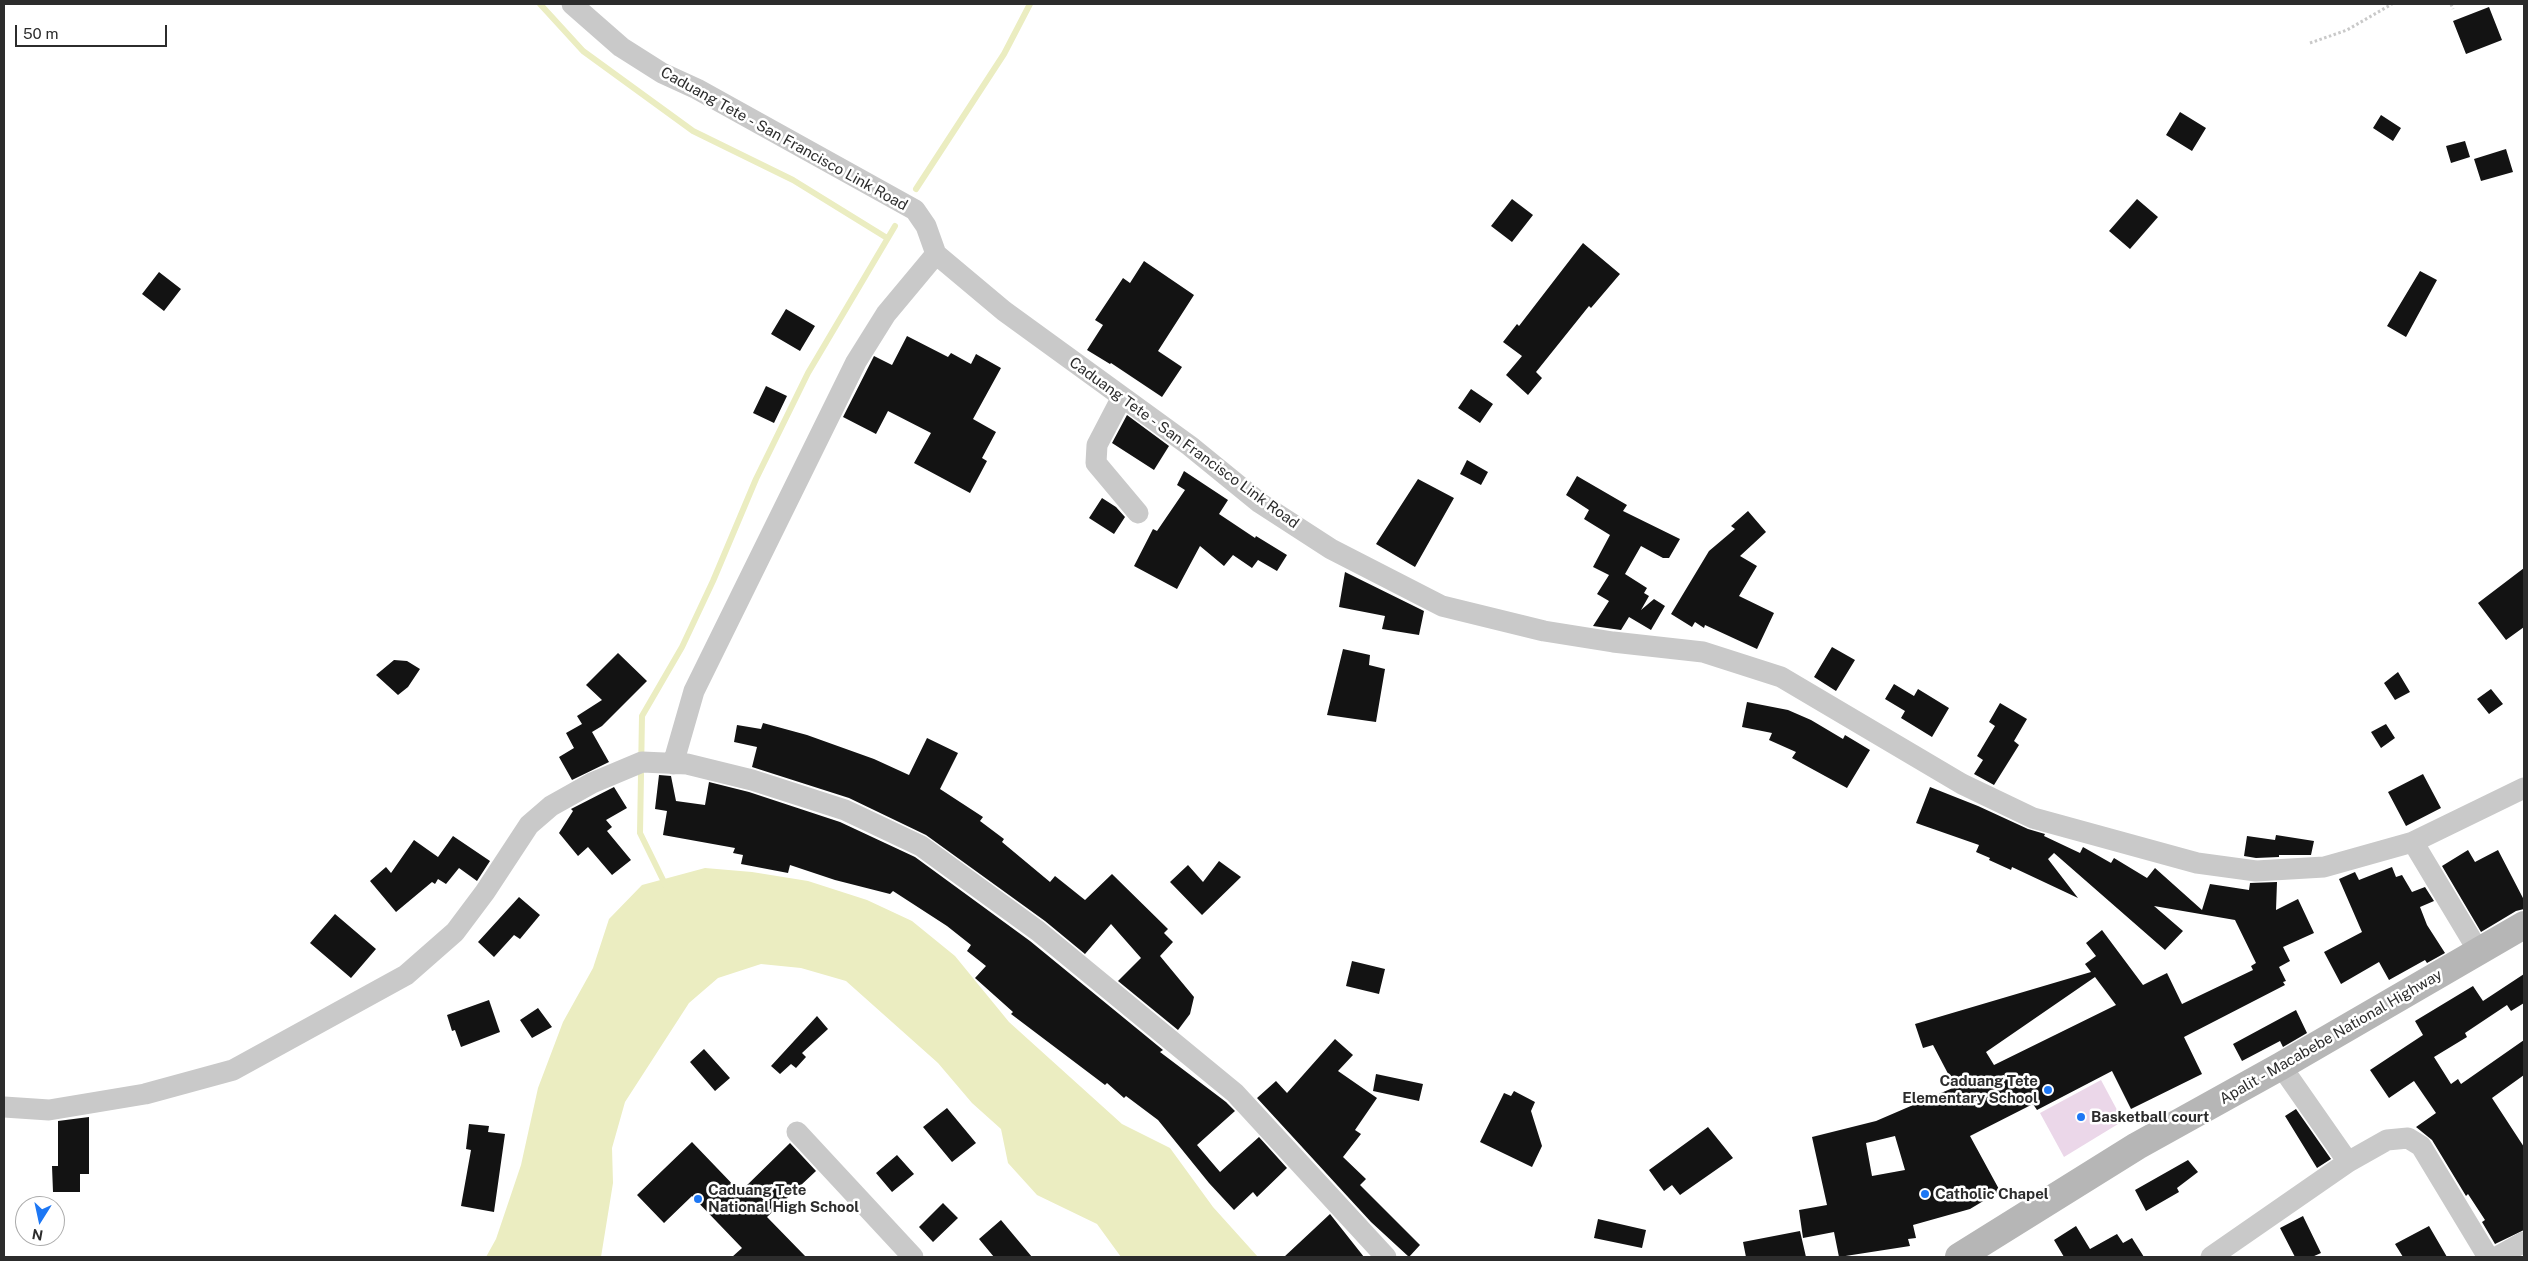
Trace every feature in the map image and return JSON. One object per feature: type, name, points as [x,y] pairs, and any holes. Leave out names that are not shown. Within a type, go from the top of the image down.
[{"type":"main road","name":"Apalit - Macabebe National Highway","points":[[1960,1257],[2137,1146],[2281,1066],[2524,925]]},
{"type":"street","name":"Caduang Tete - San Francisco Link Road","points":[[572,4],[621,46],[662,73],[697,89],[915,210],[926,226],[936,254],[1004,310],[1190,446],[1260,503],[1331,549],[1442,606],[1544,631],[1613,642],[1703,652],[1781,677],[1962,784],[2033,818],[2197,863],[2256,871],[2324,867],[2413,842],[2524,788]]},
{"type":"street","points":[[673,764],[694,691],[856,362],[886,314],[936,254]]},
{"type":"street","points":[[1122,397],[1097,445],[1096,463],[1138,513]]},
{"type":"street","points":[[4,1107],[49,1110],[68,1107],[145,1094],[233,1070],[406,974],[455,932],[485,892],[529,826],[550,806],[592,783],[642,762],[687,764],[752,780],[845,810],[921,846],[1038,931],[1235,1093],[1386,1257]]},
{"type":"street","points":[[2413,842],[2479,952]]},
{"type":"street","points":[[2281,1066],[2348,1162]]},
{"type":"street","points":[[796,1132],[913,1257]]},
{"type":"street","points":[[2211,1257],[2348,1162],[2387,1140],[2408,1138],[2420,1146],[2488,1257]]},
{"type":"street","points":[[2497,1257],[2524,1242]]},
{"type":"path","points":[[2310,43],[2347,30],[2392,4]]},
{"type":"path","points":[[2451,4],[2453,9]]},
{"type":"shaded area","points":[[705,868],[752,872],[808,881],[867,900],[912,921],[955,956],[1009,1022],[1122,1124],[1170,1148],[1213,1207],[1258,1257],[1121,1257],[1097,1224],[1037,1195],[1008,1163],[1001,1129],[972,1103],[938,1063],[846,981],[801,968],[761,964],[718,978],[689,1003],[625,1102],[612,1148],[613,1183],[601,1257],[486,1257],[496,1239],[521,1165],[538,1088],[563,1022],[593,968],[609,919],[642,885]]},
{"type":"shaded area","name":"Basketball court","points":[[2101,1080],[2123,1121],[2064,1157],[2040,1113]]},
{"type":"building","points":[[2489,7],[2502,40],[2466,54],[2453,21]]},
{"type":"building","points":[[2180,112],[2206,128],[2192,151],[2166,135]]},
{"type":"building","points":[[2381,115],[2401,128],[2393,141],[2373,128]]},
{"type":"building","points":[[2465,141],[2470,157],[2451,163],[2446,146]]},
{"type":"building","points":[[2506,149],[2513,172],[2481,181],[2474,159]]},
{"type":"building","points":[[1512,199],[1533,215],[1512,242],[1491,226]]},
{"type":"building","points":[[2137,199],[2158,217],[2130,249],[2109,231]]},
{"type":"building","points":[[1583,243],[1620,274],[1591,308],[1589,306],[1536,372],[1542,378],[1528,395],[1506,375],[1522,356],[1503,342],[1517,324],[1519,326]]},
{"type":"building","points":[[1144,261],[1194,295],[1158,351],[1182,367],[1162,397],[1111,363],[1087,350],[1103,325],[1095,320],[1123,278],[1130,283]]},
{"type":"building","points":[[2420,271],[2437,280],[2406,337],[2387,326]]},
{"type":"building","points":[[159,272],[181,289],[164,311],[142,294]]},
{"type":"building","points":[[786,309],[815,326],[800,351],[771,334]]},
{"type":"building","points":[[907,336],[948,357],[951,353],[971,364],[976,354],[1001,368],[973,419],[996,432],[982,458],[987,461],[970,493],[914,463],[931,433],[888,411],[876,434],[843,417],[874,356],[892,365]]},
{"type":"building","points":[[766,386],[787,396],[774,423],[753,413]]},
{"type":"building","points":[[1471,389],[1493,404],[1480,423],[1458,408]]},
{"type":"building","points":[[1127,415],[1169,446],[1154,470],[1112,443]]},
{"type":"building","points":[[1467,460],[1488,472],[1481,485],[1460,474]]},
{"type":"building","points":[[1184,471],[1228,500],[1219,514],[1255,538],[1256,536],[1287,555],[1277,571],[1258,560],[1252,568],[1233,555],[1224,566],[1200,546],[1177,589],[1134,566],[1153,529],[1157,531],[1185,490],[1177,485]]},
{"type":"building","points":[[1577,476],[1627,505],[1623,511],[1680,539],[1669,558],[1663,558],[1641,546],[1625,574],[1647,588],[1644,593],[1649,596],[1641,610],[1654,599],[1665,606],[1651,630],[1629,617],[1621,630],[1593,626],[1609,601],[1597,594],[1609,575],[1593,567],[1610,535],[1584,519],[1589,510],[1566,495]]},
{"type":"building","points":[[1418,479],[1454,498],[1415,567],[1376,544]]},
{"type":"building","points":[[1102,498],[1116,507],[1125,517],[1114,534],[1089,518]]},
{"type":"building","points":[[1748,511],[1766,532],[1740,556],[1757,566],[1739,596],[1774,613],[1757,649],[1705,625],[1704,628],[1695,622],[1692,627],[1671,614],[1709,551],[1735,529],[1731,526]]},
{"type":"building","points":[[2524,568],[2524,627],[2506,640],[2478,603]]},
{"type":"building","points":[[1345,572],[1424,611],[1419,635],[1382,629],[1385,616],[1339,607]]},
{"type":"building","points":[[1832,647],[1855,660],[1836,691],[1814,677]]},
{"type":"building","points":[[1343,649],[1370,655],[1369,665],[1385,669],[1376,722],[1327,715]]},
{"type":"building","points":[[618,653],[647,681],[602,726],[592,732],[609,762],[572,780],[559,757],[574,748],[566,733],[582,724],[577,716],[602,700],[586,685]]},
{"type":"building","points":[[394,660],[407,661],[420,669],[408,687],[398,695],[376,675]]},
{"type":"building","points":[[2398,672],[2410,692],[2395,700],[2384,683]]},
{"type":"building","points":[[1894,684],[1914,696],[1918,689],[1949,708],[1932,737],[1901,718],[1905,711],[1885,699]]},
{"type":"building","points":[[2491,689],[2503,704],[2489,714],[2477,699]]},
{"type":"building","points":[[1747,702],[1788,710],[1811,720],[1843,739],[1845,735],[1870,750],[1847,788],[1792,758],[1796,752],[1769,740],[1772,733],[1742,727]]},
{"type":"building","points":[[2000,703],[2027,719],[2014,741],[2019,745],[1994,785],[1974,774],[1983,760],[1977,756],[1995,726],[1989,722]]},
{"type":"building","points":[[763,723],[807,735],[874,759],[909,775],[927,738],[958,753],[940,789],[983,817],[980,821],[1004,839],[1002,842],[1050,882],[1055,876],[1085,900],[1112,874],[1168,929],[1164,933],[1173,942],[1160,956],[1194,997],[1190,1014],[1178,1030],[1118,981],[1141,958],[1111,924],[1085,954],[1045,921],[926,835],[849,798],[752,767],[757,747],[734,742],[737,725],[761,729]]},
{"type":"building","points":[[2386,724],[2395,738],[2381,748],[2371,732]]},
{"type":"building","points":[[2423,774],[2441,808],[2406,826],[2388,792]]},
{"type":"building","points":[[659,775],[671,776],[676,801],[705,805],[709,782],[749,792],[840,822],[915,857],[1030,941],[1163,1050],[1160,1052],[1226,1102],[1235,1111],[1197,1145],[1220,1172],[1259,1137],[1287,1168],[1257,1197],[1253,1192],[1234,1210],[1209,1183],[1158,1120],[1126,1096],[1124,1098],[1107,1083],[1105,1085],[1011,1014],[1013,1012],[975,978],[986,966],[967,951],[971,945],[947,926],[893,891],[890,894],[835,880],[790,865],[788,873],[741,864],[743,855],[733,853],[735,848],[663,835],[667,811],[655,809]]},
{"type":"building","points":[[614,787],[627,808],[606,820],[612,827],[607,831],[631,860],[612,875],[588,847],[578,856],[559,833],[573,811],[571,809]]},
{"type":"building","points":[[1930,787],[2028,829],[2045,834],[2044,836],[2080,853],[2083,847],[2111,863],[2114,858],[2147,878],[2155,868],[2202,910],[2210,884],[2249,890],[2250,883],[2277,882],[2276,910],[2298,899],[2314,933],[2283,947],[2290,961],[2279,967],[2286,981],[2283,982],[2285,985],[2184,1037],[2202,1074],[2131,1109],[2112,1071],[2037,1110],[2033,1104],[1970,1136],[2000,1191],[1970,1209],[1913,1225],[1916,1238],[1908,1239],[1910,1246],[1839,1257],[1834,1232],[1803,1238],[1799,1210],[1827,1205],[1812,1137],[1876,1121],[1955,1087],[1933,1045],[1923,1048],[1915,1024],[2091,972],[2085,964],[2096,956],[2086,943],[2102,930],[2143,985],[2167,973],[2182,1004],[2253,970],[2251,966],[2256,963],[2235,920],[2154,906],[2183,931],[2165,950],[2054,853],[2048,859],[2078,898],[2012,867],[2011,870],[1989,860],[1990,858],[1976,852],[1979,845],[1916,823]],"holes":[[[2095,977],[2116,1005],[1994,1065],[1986,1052]],[[1895,1136],[1905,1170],[1872,1176],[1866,1143]]]},
{"type":"building","points":[[2276,835],[2314,841],[2311,855],[2279,855],[2279,857],[2256,858],[2244,856],[2247,836],[2275,840]]},
{"type":"building","points":[[453,836],[490,861],[477,881],[459,868],[446,884],[438,879],[435,884],[432,882],[396,912],[370,881],[386,867],[391,873],[414,840],[438,857]]},
{"type":"building","points":[[2468,850],[2475,862],[2498,850],[2524,900],[2524,909],[2516,911],[2481,932],[2442,866]]},
{"type":"building","points":[[1219,861],[1241,877],[1202,915],[1170,882],[1188,865],[1203,882]]},
{"type":"building","points":[[2392,867],[2396,877],[2402,875],[2412,892],[2425,887],[2434,901],[2420,907],[2427,925],[2445,953],[2427,963],[2425,960],[2389,980],[2379,962],[2341,984],[2324,952],[2362,932],[2339,879],[2355,872],[2359,880]]},
{"type":"building","points":[[519,897],[540,915],[520,939],[514,935],[494,957],[478,942]]},
{"type":"building","points":[[335,914],[376,949],[351,978],[310,943]]},
{"type":"building","points":[[1352,961],[1385,969],[1379,994],[1346,986]]},
{"type":"building","points":[[2524,974],[2524,1003],[2511,1011],[2507,1005],[2465,1033],[2467,1037],[2434,1057],[2451,1084],[2458,1079],[2461,1084],[2524,1040],[2524,1075],[2492,1098],[2524,1147],[2524,1230],[2495,1244],[2482,1222],[2485,1220],[2468,1194],[2466,1196],[2432,1140],[2416,1127],[2436,1113],[2414,1081],[2389,1098],[2370,1070],[2423,1035],[2415,1021],[2473,986],[2483,1001]]},
{"type":"building","points":[[489,1000],[500,1032],[461,1047],[455,1030],[452,1031],[447,1015]]},
{"type":"building","points":[[538,1008],[552,1027],[532,1038],[520,1020]]},
{"type":"building","points":[[2296,1010],[2307,1033],[2283,1047],[2280,1041],[2242,1061],[2233,1044]]},
{"type":"building","points":[[817,1016],[828,1029],[802,1053],[806,1057],[796,1068],[791,1064],[780,1074],[771,1066]]},
{"type":"building","points":[[1335,1039],[1353,1055],[1338,1071],[1377,1098],[1355,1130],[1361,1134],[1343,1157],[1366,1179],[1360,1185],[1420,1245],[1409,1257],[1371,1222],[1257,1098],[1276,1081],[1287,1093]]},
{"type":"building","points":[[704,1049],[730,1078],[715,1091],[690,1062]]},
{"type":"building","points":[[1376,1074],[1423,1084],[1419,1101],[1373,1091]]},
{"type":"building","points":[[1514,1091],[1535,1102],[1531,1111],[1542,1146],[1532,1167],[1480,1142],[1504,1093],[1511,1096]]},
{"type":"building","points":[[947,1108],[976,1143],[952,1162],[923,1127]]},
{"type":"building","points":[[2296,1109],[2331,1159],[2317,1168],[2285,1116]]},
{"type":"building","points":[[89,1117],[89,1174],[80,1174],[80,1192],[53,1192],[52,1166],[58,1166],[58,1121]]},
{"type":"building","points":[[469,1124],[489,1126],[488,1132],[505,1134],[494,1212],[461,1206],[471,1150],[466,1149]]},
{"type":"building","points":[[1708,1127],[1733,1158],[1680,1195],[1672,1185],[1664,1191],[1649,1170]]},
{"type":"building","points":[[692,1142],[740,1192],[790,1143],[816,1171],[767,1217],[806,1257],[732,1257],[742,1248],[692,1196],[664,1223],[637,1195]]},
{"type":"building","points":[[897,1155],[914,1174],[892,1192],[876,1173]]},
{"type":"building","points":[[2188,1160],[2198,1172],[2177,1188],[2179,1192],[2146,1211],[2135,1190]]},
{"type":"building","points":[[943,1203],[958,1218],[933,1242],[919,1227]]},
{"type":"building","points":[[1330,1214],[1364,1257],[1284,1257],[1314,1229]]},
{"type":"building","points":[[2303,1216],[2321,1253],[2312,1257],[2295,1257],[2280,1228]]},
{"type":"building","points":[[1598,1219],[1646,1230],[1642,1248],[1594,1238]]},
{"type":"building","points":[[1001,1220],[1032,1257],[994,1257],[979,1239]]},
{"type":"building","points":[[2076,1226],[2090,1249],[2117,1234],[2123,1243],[2132,1238],[2144,1257],[2064,1257],[2054,1240]]},
{"type":"building","points":[[2429,1226],[2447,1257],[2403,1257],[2395,1244]]},
{"type":"building","points":[[1800,1231],[1806,1257],[1746,1257],[1743,1242]]},
{"type":"waterway","points":[[540,4],[583,51],[693,131],[793,180],[887,238]]},
{"type":"waterway","points":[[916,189],[1004,54],[1030,4]]},
{"type":"waterway","points":[[666,886],[640,833],[642,716],[682,647],[713,581],[756,479],[808,373],[895,226]]},
{"type":"place","name":"Caduang Tete Elementary School","points":[[2048,1090]]},
{"type":"place","name":"Basketball court","points":[[2081,1117]]},
{"type":"place","name":"Catholic Chapel","points":[[1925,1194]]},
{"type":"place","name":"Caduang Tete National High School","points":[[698,1199]]}]
